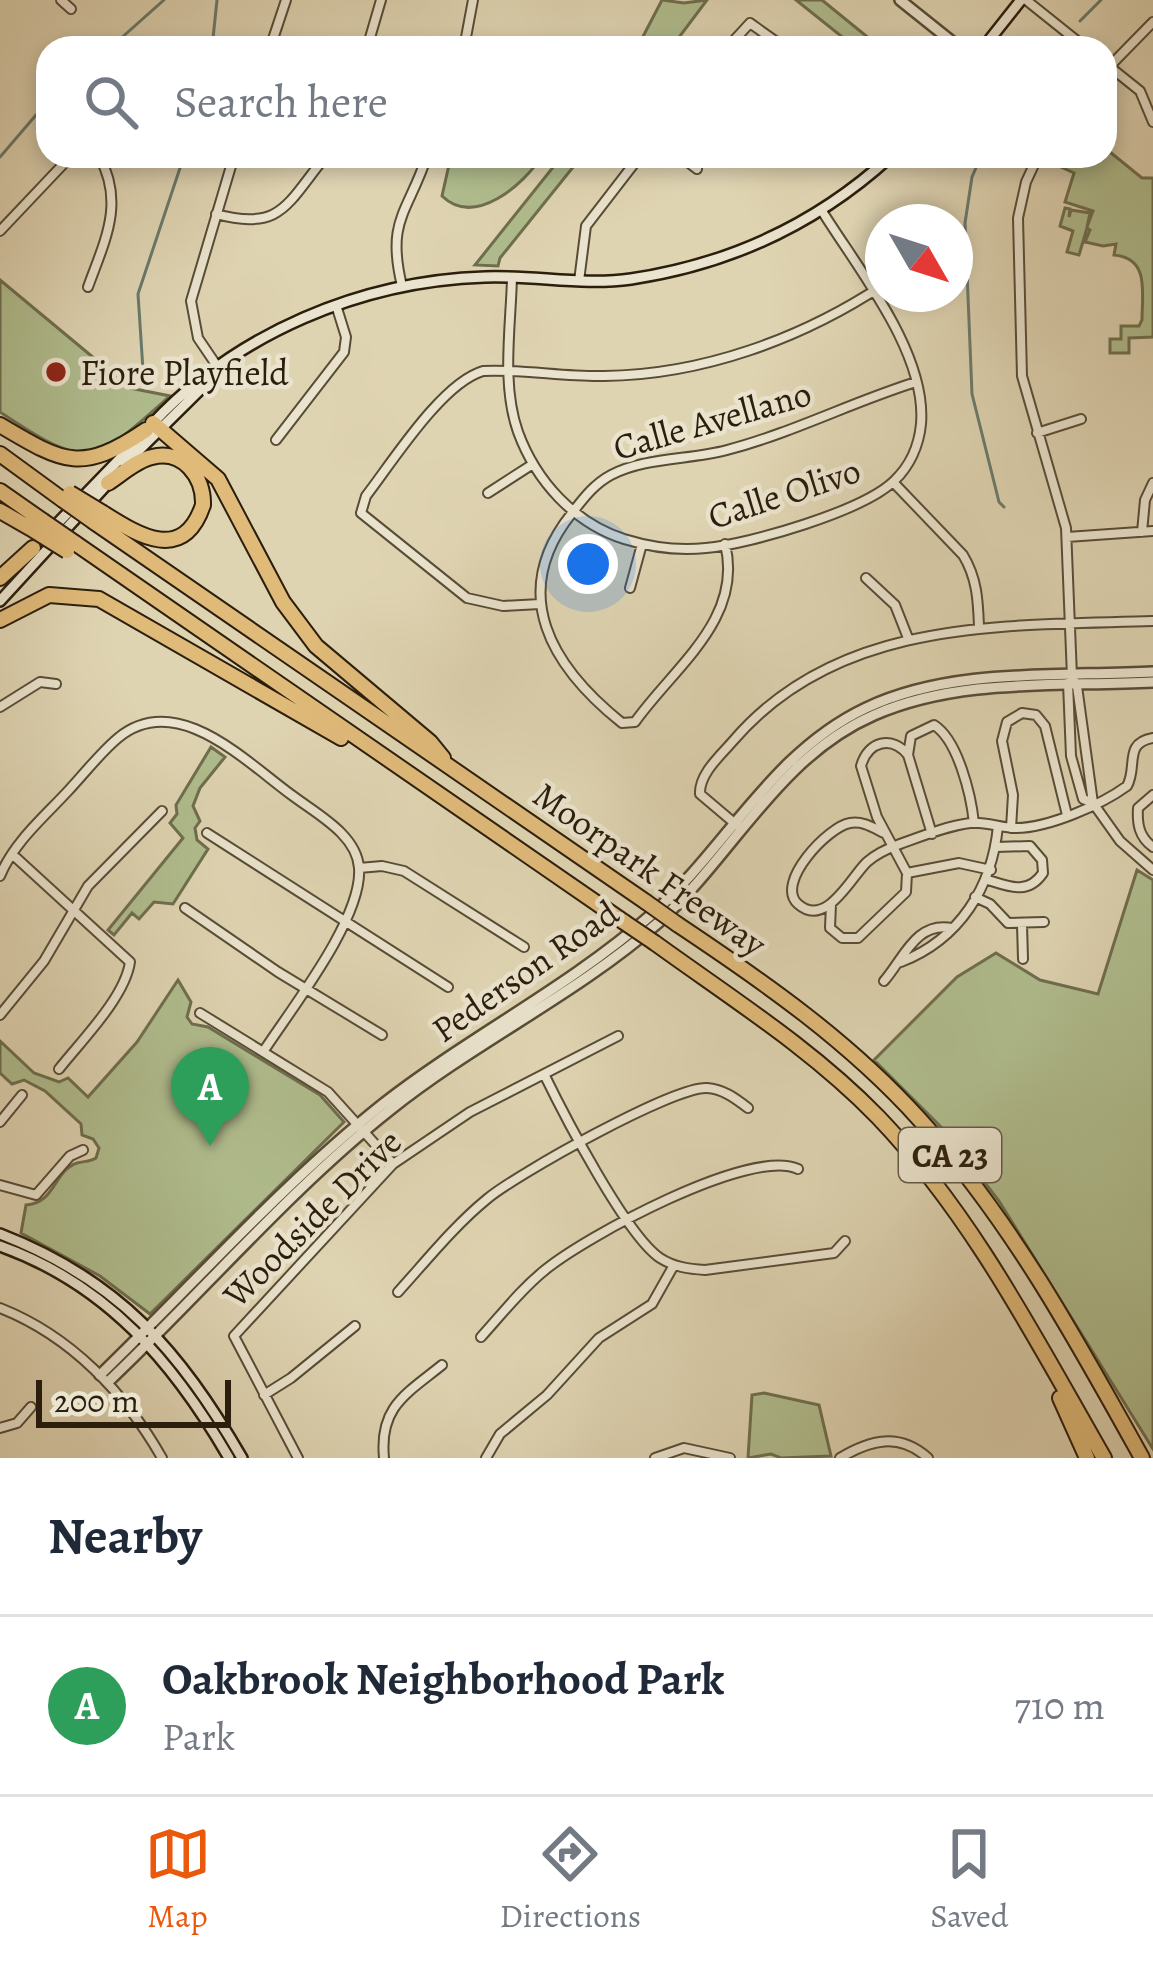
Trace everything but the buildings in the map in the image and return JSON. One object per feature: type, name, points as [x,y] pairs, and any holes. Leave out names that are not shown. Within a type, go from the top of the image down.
[{"type":"highway","points":[[0,425],[45,451],[82,460],[113,452],[153,427],[218,478],[283,602],[316,646],[430,742],[454,771]]},
{"type":"highway","name":"Moorpark Freeway","points":[[0,454],[98,517],[842,1043],[918,1118],[1019,1249],[1145,1458]]},
{"type":"highway","points":[[98,517],[161,540],[188,530],[203,505],[196,474],[168,456],[150,457],[108,483]]},
{"type":"highway","name":"Moorpark Freeway","points":[[0,491],[39,526],[201,631],[793,1042],[876,1115],[974,1235],[1104,1458]]},
{"type":"highway","points":[[0,511],[39,526]]},
{"type":"highway","points":[[0,581],[33,548]]},
{"type":"highway","points":[[0,620],[49,596],[87,596],[111,603],[472,818]]},
{"type":"highway","points":[[1053,1369],[1060,1399],[1088,1458]]},
{"type":"main road","points":[[900,0],[945,36]]},
{"type":"main road","points":[[993,36],[1024,0]]},
{"type":"main road","points":[[33,548],[218,368],[257,342],[336,305],[401,286],[512,277],[628,279],[698,266],[760,244],[822,211],[876,168]]},
{"type":"main road","points":[[0,601],[153,427]]},
{"type":"main road","name":"Pederson Road","points":[[1071,683],[1153,672]]},
{"type":"main road","name":"Pederson Road","points":[[104,1378],[361,1127],[428,1070],[614,946],[680,888],[798,751],[867,707],[949,683],[1153,682]]},
{"type":"main road","points":[[0,1234],[88,1277],[197,1384],[242,1458]]},
{"type":"main road","points":[[0,1246],[70,1279],[149,1335],[229,1458]]},
{"type":"street","points":[[61,0],[70,9]]},
{"type":"street","points":[[274,36],[286,0]]},
{"type":"street","points":[[370,36],[381,0]]},
{"type":"street","points":[[466,36],[473,0]]},
{"type":"street","points":[[1024,0],[1071,36]]},
{"type":"street","points":[[1117,56],[1153,22]]},
{"type":"street","points":[[738,36],[750,23],[768,36]]},
{"type":"street","points":[[1117,74],[1140,91],[1153,122]]},
{"type":"street","points":[[0,231],[60,168]]},
{"type":"street","points":[[88,287],[114,199],[106,168]]},
{"type":"street","points":[[218,368],[198,338],[191,301],[230,168]]},
{"type":"street","points":[[216,214],[247,222],[275,215],[316,168]]},
{"type":"street","points":[[401,286],[394,252],[397,224],[423,168]]},
{"type":"street","points":[[579,281],[586,226],[631,168]]},
{"type":"street","points":[[1033,168],[1022,193],[1017,231],[1022,376],[1067,537],[1070,756],[1083,799],[1093,803],[1120,841],[1153,870]]},
{"type":"street","name":"Calle Olivo","points":[[822,211],[865,281]]},
{"type":"street","name":"Calle Olivo","points":[[512,277],[513,416],[533,464],[550,489],[605,531],[670,548],[725,544],[835,512],[868,500],[893,482],[918,441],[921,407],[898,335],[884,312]]},
{"type":"street","points":[[725,544],[730,569],[722,609],[629,726],[611,714],[563,662],[546,631],[540,604],[503,606],[467,598],[360,509],[365,496],[462,380],[483,371],[611,376],[717,360],[789,335],[865,296]]},
{"type":"street","points":[[276,440],[340,361],[346,337],[336,305]]},
{"type":"street","name":"Calle Avellano","points":[[540,604],[544,561],[574,511],[597,484],[630,467],[702,456],[791,431],[916,382]]},
{"type":"street","points":[[1036,433],[1081,419]]},
{"type":"street","points":[[488,493],[533,464]]},
{"type":"street","points":[[893,482],[971,568],[979,626]]},
{"type":"street","points":[[1067,537],[1147,531],[1144,500],[1153,483]]},
{"type":"street","points":[[631,588],[642,544]]},
{"type":"street","points":[[866,578],[895,605],[908,638]]},
{"type":"street","points":[[738,826],[705,801],[699,786],[744,729],[780,698],[829,668],[908,638],[979,626],[1153,621]]},
{"type":"street","points":[[0,706],[40,682],[56,684]]},
{"type":"street","points":[[1011,828],[1013,795],[1002,741],[1007,722],[1022,713],[1036,715],[1045,725],[1067,815]]},
{"type":"street","points":[[0,876],[12,854],[117,739],[140,725],[167,721],[204,733],[330,823],[349,844],[359,868],[356,897],[346,922],[263,1052]]},
{"type":"street","points":[[908,755],[911,736],[934,725],[953,744],[974,823]]},
{"type":"street","points":[[884,833],[855,821],[840,826],[797,869],[790,882],[794,901],[808,910],[832,903],[867,862],[932,834],[974,823],[1038,826],[1067,815],[1126,786],[1131,780],[1133,749],[1153,738]]},
{"type":"street","points":[[832,903],[830,928],[842,938],[858,938],[906,892],[907,873],[884,833],[861,766],[863,757],[881,742],[898,744],[908,755],[932,834]]},
{"type":"street","points":[[1153,795],[1137,813],[1140,832],[1153,847]]},
{"type":"street","points":[[0,1015],[44,961],[99,874],[162,812]]},
{"type":"street","points":[[901,962],[931,948],[954,928],[990,875],[998,826]]},
{"type":"street","points":[[207,833],[448,987]]},
{"type":"street","points":[[907,873],[959,862],[1020,888],[1033,885],[1043,873],[1042,860],[1030,846],[996,847]]},
{"type":"street","points":[[12,854],[126,956],[130,967],[101,1016],[59,1069]]},
{"type":"street","points":[[359,868],[382,866],[404,872],[524,947]]},
{"type":"street","points":[[973,896],[990,904],[1008,923],[1044,922]]},
{"type":"street","points":[[185,908],[382,1035]]},
{"type":"street","points":[[1022,925],[1023,958]]},
{"type":"street","points":[[884,981],[921,933],[939,926],[954,928]]},
{"type":"street","points":[[200,1013],[328,1092],[393,1164]]},
{"type":"street","name":"Woodside Drive","points":[[264,1395],[234,1336],[393,1164],[470,1112],[618,1036]]},
{"type":"street","points":[[544,1074],[628,1221],[648,1248],[674,1265],[705,1270],[823,1255],[840,1249],[844,1241]]},
{"type":"street","points":[[398,1292],[486,1199],[521,1175],[691,1089],[722,1091],[748,1108]]},
{"type":"street","points":[[0,1122],[22,1095]]},
{"type":"street","points":[[0,1185],[36,1195],[70,1156],[83,1150]]},
{"type":"street","points":[[481,1337],[547,1268],[672,1195],[708,1181],[787,1164],[798,1169]]},
{"type":"street","points":[[486,1458],[500,1434],[547,1395],[599,1338],[652,1304],[674,1265]]},
{"type":"street","points":[[0,1308],[61,1342],[104,1378],[162,1458]]},
{"type":"street","points":[[298,1458],[264,1395],[355,1325]]},
{"type":"street","points":[[384,1458],[384,1429],[394,1406],[442,1365]]},
{"type":"street","points":[[0,1428],[17,1423],[32,1407]]},
{"type":"street","points":[[840,1458],[861,1445],[889,1440],[905,1443],[928,1458]]},
{"type":"street","points":[[655,1458],[684,1448],[730,1458]]},
{"type":"green space","points":[[662,0],[707,0],[680,36],[643,36]]},
{"type":"green space","points":[[796,0],[822,0],[866,36],[841,36]]},
{"type":"green space","points":[[1117,158],[1142,178],[1153,178],[1153,337],[1129,338],[1129,353],[1110,353],[1110,339],[1121,339],[1121,326],[1139,326],[1142,278],[1134,263],[1114,255],[1116,244],[1085,242],[1087,228],[1079,255],[1067,252],[1073,231],[1060,226],[1065,208],[1070,209],[1069,217],[1071,210],[1090,213],[1087,227],[1093,211],[1065,202],[1074,173],[1063,168],[1117,168]]},
{"type":"green space","points":[[448,168],[532,168],[511,189],[483,205],[455,205],[442,196]]},
{"type":"green space","points":[[552,168],[572,168],[498,266],[475,265]]},
{"type":"green space","name":"Fiore Playfield","points":[[0,280],[130,388],[170,396],[123,436],[89,452],[53,444],[0,412]]},
{"type":"green space","points":[[211,747],[225,757],[200,788],[193,806],[200,821],[195,828],[197,840],[208,849],[173,904],[154,902],[139,919],[132,913],[114,935],[108,930],[183,838],[170,823]]},
{"type":"green space","points":[[1137,870],[1153,880],[1153,1449],[999,1201],[947,1133],[874,1060],[957,977],[996,953],[1040,980],[1098,994]]},
{"type":"green space","points":[[178,980],[191,1002],[187,1017],[192,1024],[208,1027],[320,1095],[344,1122],[150,1314],[100,1276],[21,1233],[26,1205],[43,1199],[69,1167],[96,1158],[99,1148],[45,1091],[24,1080],[12,1084],[0,1073],[0,1041],[34,1073],[59,1082],[68,1078],[88,1097],[137,1042]]},
{"type":"green space","points":[[764,1393],[819,1405],[831,1456],[748,1458],[752,1395]]},
{"type":"waterway","points":[[124,36],[164,0]]},
{"type":"waterway","points":[[213,36],[217,0]]},
{"type":"waterway","points":[[1080,21],[1101,0]]},
{"type":"waterway","points":[[0,157],[36,115]]},
{"type":"waterway","points":[[144,385],[138,294],[180,168]]},
{"type":"waterway","points":[[976,168],[965,223],[972,394],[1004,507]]},
{"type":"place","name":"Fiore Playfield","points":[[56,372]]},
{"type":"place","name":"Oakbrook Neighborhood Park","points":[[210,1146]]}]
